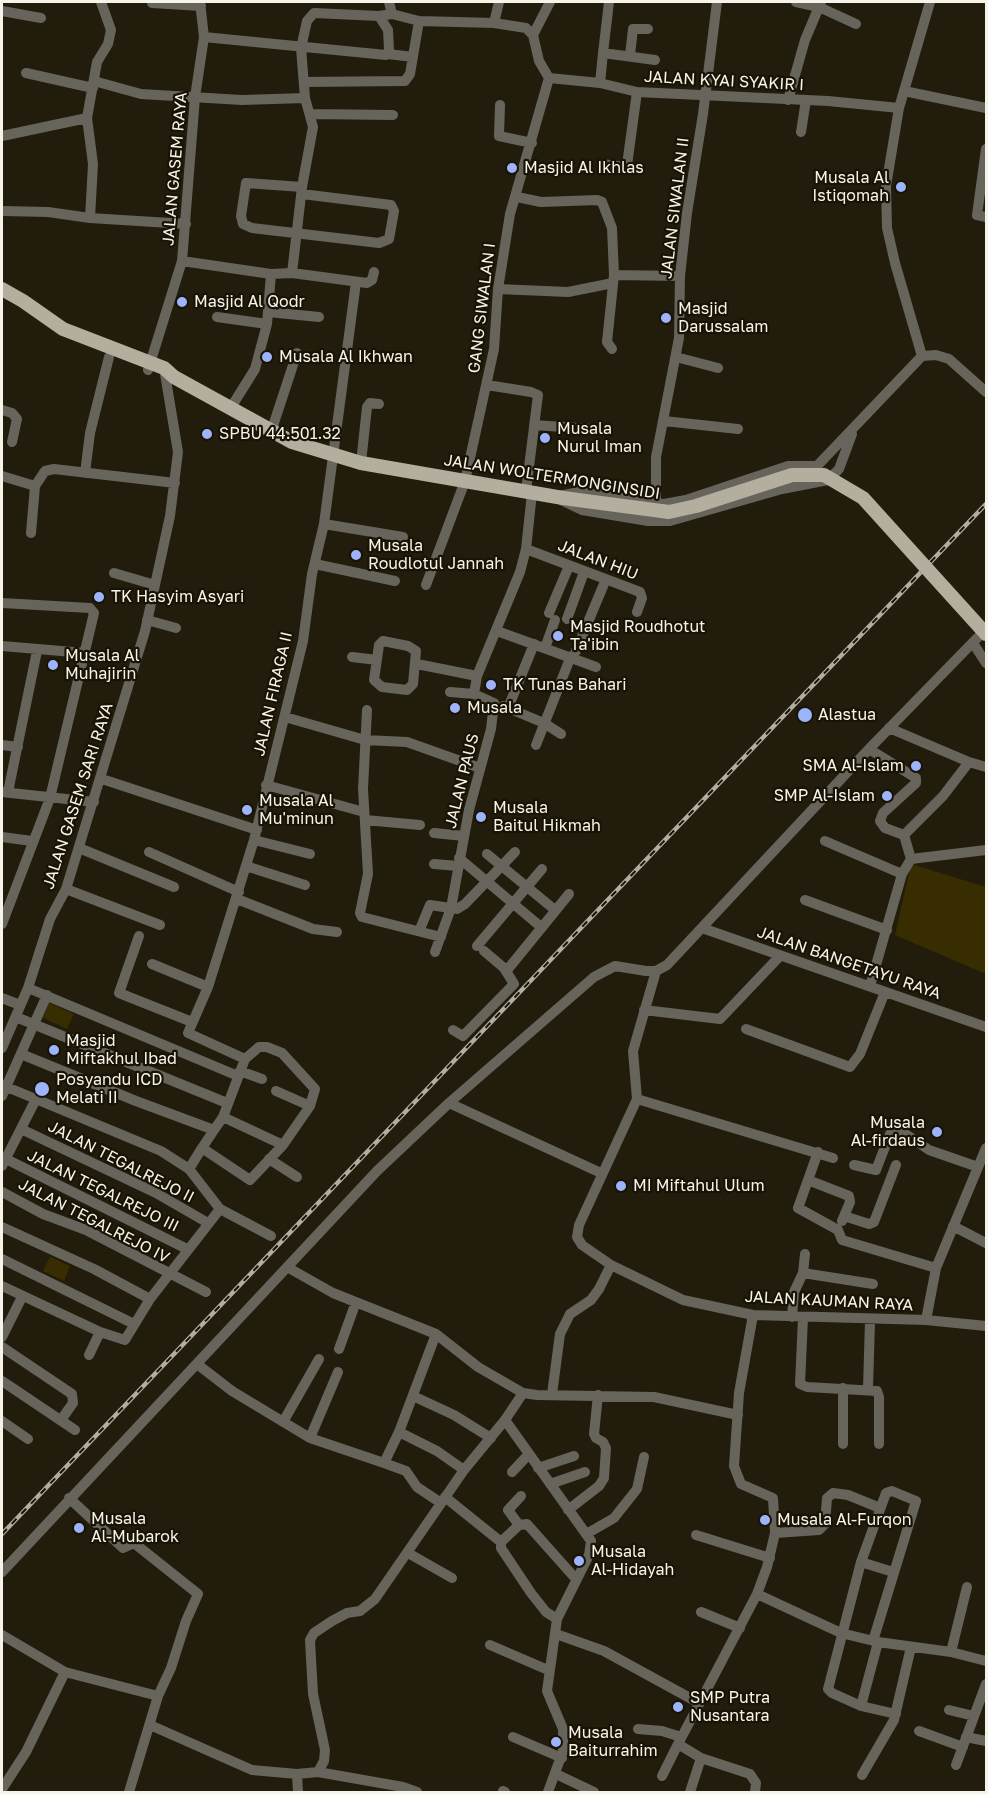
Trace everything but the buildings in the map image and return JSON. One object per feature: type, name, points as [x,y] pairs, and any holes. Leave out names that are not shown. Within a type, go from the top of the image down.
[{"type":"main road","name":"JALAN WOLTERMONGINSIDI","points":[[2,289],[79,338],[168,374],[271,432],[292,442],[361,463],[559,497],[669,512],[696,506],[792,474],[824,475],[863,498],[987,634]]},
{"type":"main road","name":"JALAN WOLTERMONGINSIDI","points":[[2,298],[59,336],[109,357],[149,366]]},
{"type":"street","points":[[90,218],[93,164],[87,118],[97,62],[108,44],[111,30],[101,2]]},
{"type":"street","points":[[388,54],[386,15],[389,2]]},
{"type":"street","points":[[494,23],[499,2]]},
{"type":"street","points":[[533,35],[550,2]]},
{"type":"street","points":[[600,83],[609,2]]},
{"type":"street","name":"JALAN SIWALAN II","points":[[656,504],[656,457],[676,357],[680,321],[680,276],[687,213],[717,2]]},
{"type":"street","points":[[796,2],[820,4],[856,24]]},
{"type":"street","points":[[922,356],[887,228],[886,186],[899,108],[930,2]]},
{"type":"street","points":[[152,3],[200,4]]},
{"type":"street","name":"JALAN GASEM RAYA","points":[[149,366],[182,261],[195,97],[204,37],[200,4]]},
{"type":"street","points":[[788,100],[805,40],[820,4]]},
{"type":"street","points":[[292,273],[302,191],[312,140],[310,114],[305,98],[302,48],[309,16],[320,7],[419,21],[494,23],[526,28],[533,35],[539,61],[549,78]]},
{"type":"street","points":[[2,11],[41,18]]},
{"type":"street","points":[[304,82],[400,83],[410,74],[419,21]]},
{"type":"street","points":[[630,55],[633,29],[648,29]]},
{"type":"street","points":[[204,37],[380,56],[388,54],[413,57]]},
{"type":"street","points":[[603,53],[655,60]]},
{"type":"street","points":[[26,73],[126,91],[242,100],[305,98]]},
{"type":"street","name":"JALAN KYAI SYAKIR I","points":[[549,78],[600,83],[637,92],[888,105],[899,108]]},
{"type":"street","name":"GANG SIWALAN I","points":[[426,585],[465,481],[494,349],[498,289],[510,214],[517,197],[549,78]]},
{"type":"street","points":[[904,91],[987,108]]},
{"type":"street","points":[[602,164],[625,167],[627,165],[637,92]]},
{"type":"street","points":[[801,132],[806,100]]},
{"type":"street","points":[[500,105],[499,136],[532,143]]},
{"type":"street","points":[[310,114],[393,115]]},
{"type":"street","points":[[2,136],[87,118]]},
{"type":"street","points":[[987,149],[977,215],[987,217]]},
{"type":"street","points":[[246,183],[386,203],[394,211],[389,239],[384,243],[298,233],[247,226],[241,216],[246,183]]},
{"type":"street","points":[[517,197],[541,202],[597,200],[602,202],[612,228],[614,279],[607,342],[612,350]]},
{"type":"street","points":[[2,211],[48,212],[90,218],[186,224]]},
{"type":"street","points":[[182,261],[270,274],[292,273],[356,282],[371,282],[374,272]]},
{"type":"street","points":[[230,410],[255,369],[267,324],[270,274]]},
{"type":"street","points":[[498,289],[568,292],[614,279],[680,276]]},
{"type":"street","name":"JALAN FIRAGA II","points":[[245,1059],[188,1033],[208,987],[256,836],[266,785],[303,641],[324,524],[356,282]]},
{"type":"street","points":[[268,312],[319,317]]},
{"type":"street","points":[[217,317],[267,324]]},
{"type":"street","points":[[271,432],[297,353]]},
{"type":"street","points":[[817,466],[853,431],[922,356],[936,355],[949,359],[987,392]]},
{"type":"street","points":[[85,473],[90,433],[109,357]]},
{"type":"street","points":[[676,357],[717,368]]},
{"type":"street","name":"JALAN GASEM SARI RAYA","points":[[2,1048],[4,1035],[16,1017],[28,988],[50,919],[66,889],[152,622],[155,585],[175,483],[178,452],[168,374]]},
{"type":"street","points":[[474,694],[477,676],[520,572],[526,549],[534,425],[539,400],[536,393],[487,385]]},
{"type":"street","points":[[361,463],[366,407],[370,403],[379,404]]},
{"type":"street","points":[[2,410],[12,413],[17,419],[12,442]]},
{"type":"street","points":[[664,420],[738,429]]},
{"type":"street","points":[[534,425],[593,429]]},
{"type":"street","points":[[559,497],[582,510],[648,521],[670,521],[782,489],[825,482],[839,469],[853,431]]},
{"type":"street","points":[[559,497],[579,492],[656,504],[686,500],[788,466],[839,469]]},
{"type":"street","points":[[30,533],[35,486],[49,470],[175,483]]},
{"type":"street","points":[[2,476],[35,486]]},
{"type":"street","points":[[324,524],[403,537]]},
{"type":"street","name":"JALAN HIU","points":[[526,549],[641,593],[637,612]]},
{"type":"street","points":[[315,564],[395,581]]},
{"type":"street","points":[[545,648],[568,566]]},
{"type":"street","points":[[567,619],[584,572]]},
{"type":"street","points":[[114,573],[155,585]]},
{"type":"street","points":[[536,745],[606,579]]},
{"type":"street","points":[[2,603],[94,610],[50,798],[2,924]]},
{"type":"street","points":[[152,622],[176,628]]},
{"type":"street","points":[[2,1572],[377,1171],[449,1103],[606,969],[615,966],[656,971],[667,965],[889,728],[987,629]]},
{"type":"street","points":[[497,631],[545,648],[573,653],[596,668]]},
{"type":"street","points":[[386,641],[413,648],[417,664],[411,688],[403,691],[376,683],[374,677],[379,645],[386,641]]},
{"type":"street","points":[[974,643],[987,663]]},
{"type":"street","points":[[508,708],[534,644]]},
{"type":"street","points":[[2,646],[37,651],[85,653]]},
{"type":"street","points":[[37,651],[18,747],[5,792],[94,802]]},
{"type":"street","points":[[352,657],[377,660]]},
{"type":"street","points":[[417,664],[477,676]]},
{"type":"street","points":[[450,692],[474,694],[544,723],[561,734]]},
{"type":"street","name":"JALAN PAUS","points":[[435,951],[451,908],[464,836],[491,729],[494,703]]},
{"type":"street","points":[[367,710],[364,816],[368,874],[362,917],[420,929],[441,937]]},
{"type":"street","points":[[285,717],[365,740],[407,742],[480,768]]},
{"type":"street","points":[[889,728],[969,762],[987,767]]},
{"type":"street","points":[[2,745],[18,747]]},
{"type":"street","points":[[869,749],[916,778],[916,783],[880,817],[881,825],[904,835]]},
{"type":"street","points":[[904,835],[942,796],[969,762]]},
{"type":"street","points":[[102,778],[310,854]]},
{"type":"street","points":[[266,785],[364,816],[420,825]]},
{"type":"street","points":[[434,833],[464,836]]},
{"type":"street","points":[[870,986],[902,874],[911,859],[904,835]]},
{"type":"street","points":[[2,837],[32,841]]},
{"type":"street","points":[[825,841],[902,874]]},
{"type":"street","points":[[79,848],[174,887]]},
{"type":"street","points":[[911,859],[987,850]]},
{"type":"street","points":[[149,852],[313,929],[337,932]]},
{"type":"street","points":[[420,929],[430,905],[458,909],[488,883],[515,852]]},
{"type":"street","points":[[487,854],[555,910]]},
{"type":"street","points":[[434,864],[459,862],[541,927]]},
{"type":"street","points":[[246,866],[305,885]]},
{"type":"street","points":[[453,1030],[463,1036],[514,984],[504,968],[481,949],[513,904],[542,869]]},
{"type":"street","points":[[66,889],[160,925]]},
{"type":"street","points":[[504,968],[510,967],[569,894]]},
{"type":"street","points":[[805,900],[887,930]]},
{"type":"street","name":"JALAN BANGETAYU RAYA","points":[[702,928],[987,1027]]},
{"type":"street","points":[[139,936],[119,993],[192,1022]]},
{"type":"street","points":[[644,1010],[720,1019],[780,956]]},
{"type":"street","points":[[152,964],[208,987]]},
{"type":"street","points":[[656,971],[633,1051],[637,1099],[833,1158]]},
{"type":"street","points":[[28,988],[239,1073],[261,1079]]},
{"type":"street","points":[[746,1029],[850,1067],[860,1054],[885,992]]},
{"type":"street","points":[[47,996],[3,1089],[36,1099],[161,1151],[189,1169],[220,1209],[271,1236]]},
{"type":"street","points":[[2,998],[20,1005]]},
{"type":"street","points":[[16,1017],[227,1102]]},
{"type":"street","points":[[189,1169],[202,1148],[223,1117],[245,1059],[259,1047],[267,1047],[282,1053],[315,1089],[310,1106],[283,1145],[249,1180],[202,1148]]},
{"type":"street","points":[[21,1054],[214,1130]]},
{"type":"street","points":[[276,1091],[310,1106]]},
{"type":"street","points":[[4,1163],[36,1099]]},
{"type":"street","name":"JALAN KAUMAN RAYA","points":[[637,1099],[601,1173],[577,1237],[582,1245],[611,1265],[683,1300],[753,1315],[926,1320],[987,1326]]},
{"type":"street","points":[[449,1103],[601,1173]]},
{"type":"street","points":[[223,1117],[283,1145]]},
{"type":"street","points":[[854,1165],[876,1170],[890,1134],[897,1128],[933,1152],[978,1167]]},
{"type":"street","name":"JALAN TEGALREJO II","points":[[21,1129],[156,1193],[208,1223]]},
{"type":"street","points":[[926,1320],[936,1268],[987,1148]]},
{"type":"street","points":[[818,1152],[798,1208],[838,1230],[842,1240],[936,1268]]},
{"type":"street","points":[[269,1159],[297,1177]]},
{"type":"street","name":"JALAN TEGALREJO III","points":[[4,1163],[187,1249]]},
{"type":"street","points":[[844,1216],[868,1224],[874,1222],[896,1165]]},
{"type":"street","points":[[808,1180],[849,1196],[838,1230]]},
{"type":"street","name":"JALAN TEGALREJO IV","points":[[2,1192],[42,1214],[86,1230],[168,1275],[206,1292]]},
{"type":"street","points":[[2,1286],[100,1332],[125,1340],[132,1323],[220,1209]]},
{"type":"street","points":[[953,1226],[987,1243]]},
{"type":"street","points":[[2,1227],[94,1269],[150,1299]]},
{"type":"street","points":[[805,1254],[802,1273],[794,1292],[800,1384],[807,1387],[877,1391],[879,1444]]},
{"type":"street","points":[[2,1259],[132,1323]]},
{"type":"street","points":[[552,1394],[560,1334],[570,1314],[591,1300],[611,1265]]},
{"type":"street","points":[[287,1267],[333,1293],[436,1334],[478,1366],[523,1393],[654,1397],[738,1415]]},
{"type":"street","points":[[802,1273],[873,1284]]},
{"type":"street","points":[[2,1335],[22,1297]]},
{"type":"street","points":[[339,1349],[356,1302]]},
{"type":"street","points":[[662,1776],[757,1594],[770,1558],[775,1533],[772,1498],[746,1487],[737,1476],[734,1443],[753,1315]]},
{"type":"street","points":[[868,1389],[870,1320]]},
{"type":"street","points":[[89,1355],[100,1332]]},
{"type":"street","points":[[384,1463],[399,1432],[436,1334]]},
{"type":"street","points":[[2,1347],[72,1394],[72,1406],[61,1420]]},
{"type":"street","points":[[283,1422],[319,1359]]},
{"type":"street","points":[[196,1364],[310,1438],[406,1471],[417,1487],[443,1500],[501,1542]]},
{"type":"street","points":[[310,1438],[338,1372]]},
{"type":"street","points":[[2,1381],[75,1430]]},
{"type":"street","points":[[843,1388],[843,1444]]},
{"type":"street","points":[[318,1772],[324,1761],[325,1750],[315,1704],[310,1640],[314,1634],[332,1621],[367,1607],[408,1553],[464,1470],[505,1420],[523,1393]]},
{"type":"street","points":[[568,1509],[599,1486],[604,1478],[605,1444],[594,1434],[598,1395]]},
{"type":"street","points":[[413,1396],[454,1415],[491,1438]]},
{"type":"street","points":[[505,1420],[568,1509],[588,1533],[591,1549],[557,1619],[548,1670],[548,1697],[564,1731],[562,1758],[548,1792]]},
{"type":"street","points":[[2,1421],[28,1439]]},
{"type":"street","points":[[399,1432],[437,1451],[464,1470]]},
{"type":"street","points":[[512,1472],[529,1454]]},
{"type":"street","points":[[538,1468],[574,1456]]},
{"type":"street","points":[[588,1533],[614,1518],[637,1489],[644,1457]]},
{"type":"street","points":[[550,1484],[585,1472]]},
{"type":"street","points":[[861,1706],[893,1572],[915,1499],[889,1492],[879,1508],[861,1562],[828,1689],[861,1706],[896,1714]]},
{"type":"street","points":[[775,1533],[819,1530],[825,1524],[827,1498],[833,1493],[848,1495],[879,1508]]},
{"type":"street","points":[[519,1525],[508,1510],[521,1496]]},
{"type":"street","points":[[69,1498],[124,1548],[134,1543],[197,1593],[171,1668],[158,1696],[129,1792]]},
{"type":"street","points":[[557,1619],[546,1612],[531,1593],[501,1548],[501,1542],[519,1525],[527,1524],[575,1578]]},
{"type":"street","points":[[696,1535],[770,1558]]},
{"type":"street","points":[[408,1553],[452,1578]]},
{"type":"street","points":[[861,1562],[893,1572]]},
{"type":"street","points":[[951,1652],[967,1587]]},
{"type":"street","points":[[757,1594],[841,1633],[876,1641],[951,1652],[987,1661]]},
{"type":"street","points":[[701,1612],[740,1628]]},
{"type":"street","points":[[556,1634],[604,1651],[699,1703]]},
{"type":"street","points":[[2,1635],[65,1672],[158,1696]]},
{"type":"street","points":[[490,1645],[548,1670]]},
{"type":"street","points":[[862,1775],[892,1725],[911,1647]]},
{"type":"street","points":[[2,1789],[26,1752],[65,1672]]},
{"type":"street","points":[[956,1765],[987,1684]]},
{"type":"street","points":[[949,1710],[974,1716]]},
{"type":"street","points":[[150,1725],[252,1770],[297,1774],[318,1772],[403,1787],[417,1792]]},
{"type":"street","points":[[638,1729],[662,1731],[680,1740],[701,1758],[750,1774],[756,1783],[755,1792]]},
{"type":"street","points":[[919,1731],[965,1742],[987,1741]]},
{"type":"street","points":[[513,1737],[562,1758]]},
{"type":"street","points":[[690,1792],[701,1758]]},
{"type":"street","points":[[297,1774],[298,1792]]},
{"type":"street","points":[[556,1774],[594,1792]]},
{"type":"shaded area","points":[[911,864],[986,887],[986,974],[895,935]]},
{"type":"shaded area","points":[[49,1003],[74,1014],[67,1029],[43,1018]]},
{"type":"shaded area","points":[[50,1257],[70,1266],[64,1281],[43,1271]]},
{"type":"railway","points":[[2,1534],[986,504]]},
{"type":"place","name":"Masjid Al Ikhlas","points":[[512,168]]},
{"type":"place","name":"Musala Al Istiqomah","points":[[901,187]]},
{"type":"place","name":"Masjid Al Qodr","points":[[182,302]]},
{"type":"place","name":"Masjid Darussalam","points":[[666,318]]},
{"type":"place","name":"Musala Al Ikhwan","points":[[267,357]]},
{"type":"place","name":"SPBU 44.501.32","points":[[207,434]]},
{"type":"place","name":"Musala Nurul Iman","points":[[545,438]]},
{"type":"place","name":"Musala Roudlotul Jannah","points":[[356,555]]},
{"type":"place","name":"TK Hasyim Asyari","points":[[99,597]]},
{"type":"place","name":"Masjid Roudhotut Ta'ibin","points":[[558,636]]},
{"type":"place","name":"Musala Al Muhajirin","points":[[53,665]]},
{"type":"place","name":"TK Tunas Bahari","points":[[491,685]]},
{"type":"place","name":"Musala","points":[[455,708]]},
{"type":"place","name":"Alastua","points":[[805,715]]},
{"type":"place","name":"SMA Al-Islam","points":[[916,766]]},
{"type":"place","name":"SMP Al-Islam","points":[[887,796]]},
{"type":"place","name":"Musala Al Mu'minun","points":[[247,810]]},
{"type":"place","name":"Musala Baitul Hikmah","points":[[481,817]]},
{"type":"place","name":"Masjid Miftakhul Ibad","points":[[54,1050]]},
{"type":"place","name":"Posyandu ICD Melati II","points":[[42,1089]]},
{"type":"place","name":"Musala Al-firdaus","points":[[937,1132]]},
{"type":"place","name":"MI Miftahul Ulum","points":[[621,1186]]},
{"type":"place","name":"Musala Al-Furqon","points":[[765,1520]]},
{"type":"place","name":"Musala Al-Mubarok","points":[[79,1528]]},
{"type":"place","name":"Musala Al-Hidayah","points":[[579,1561]]},
{"type":"place","name":"SMP Putra Nusantara","points":[[678,1707]]},
{"type":"place","name":"Musala Baiturrahim","points":[[556,1742]]}]
